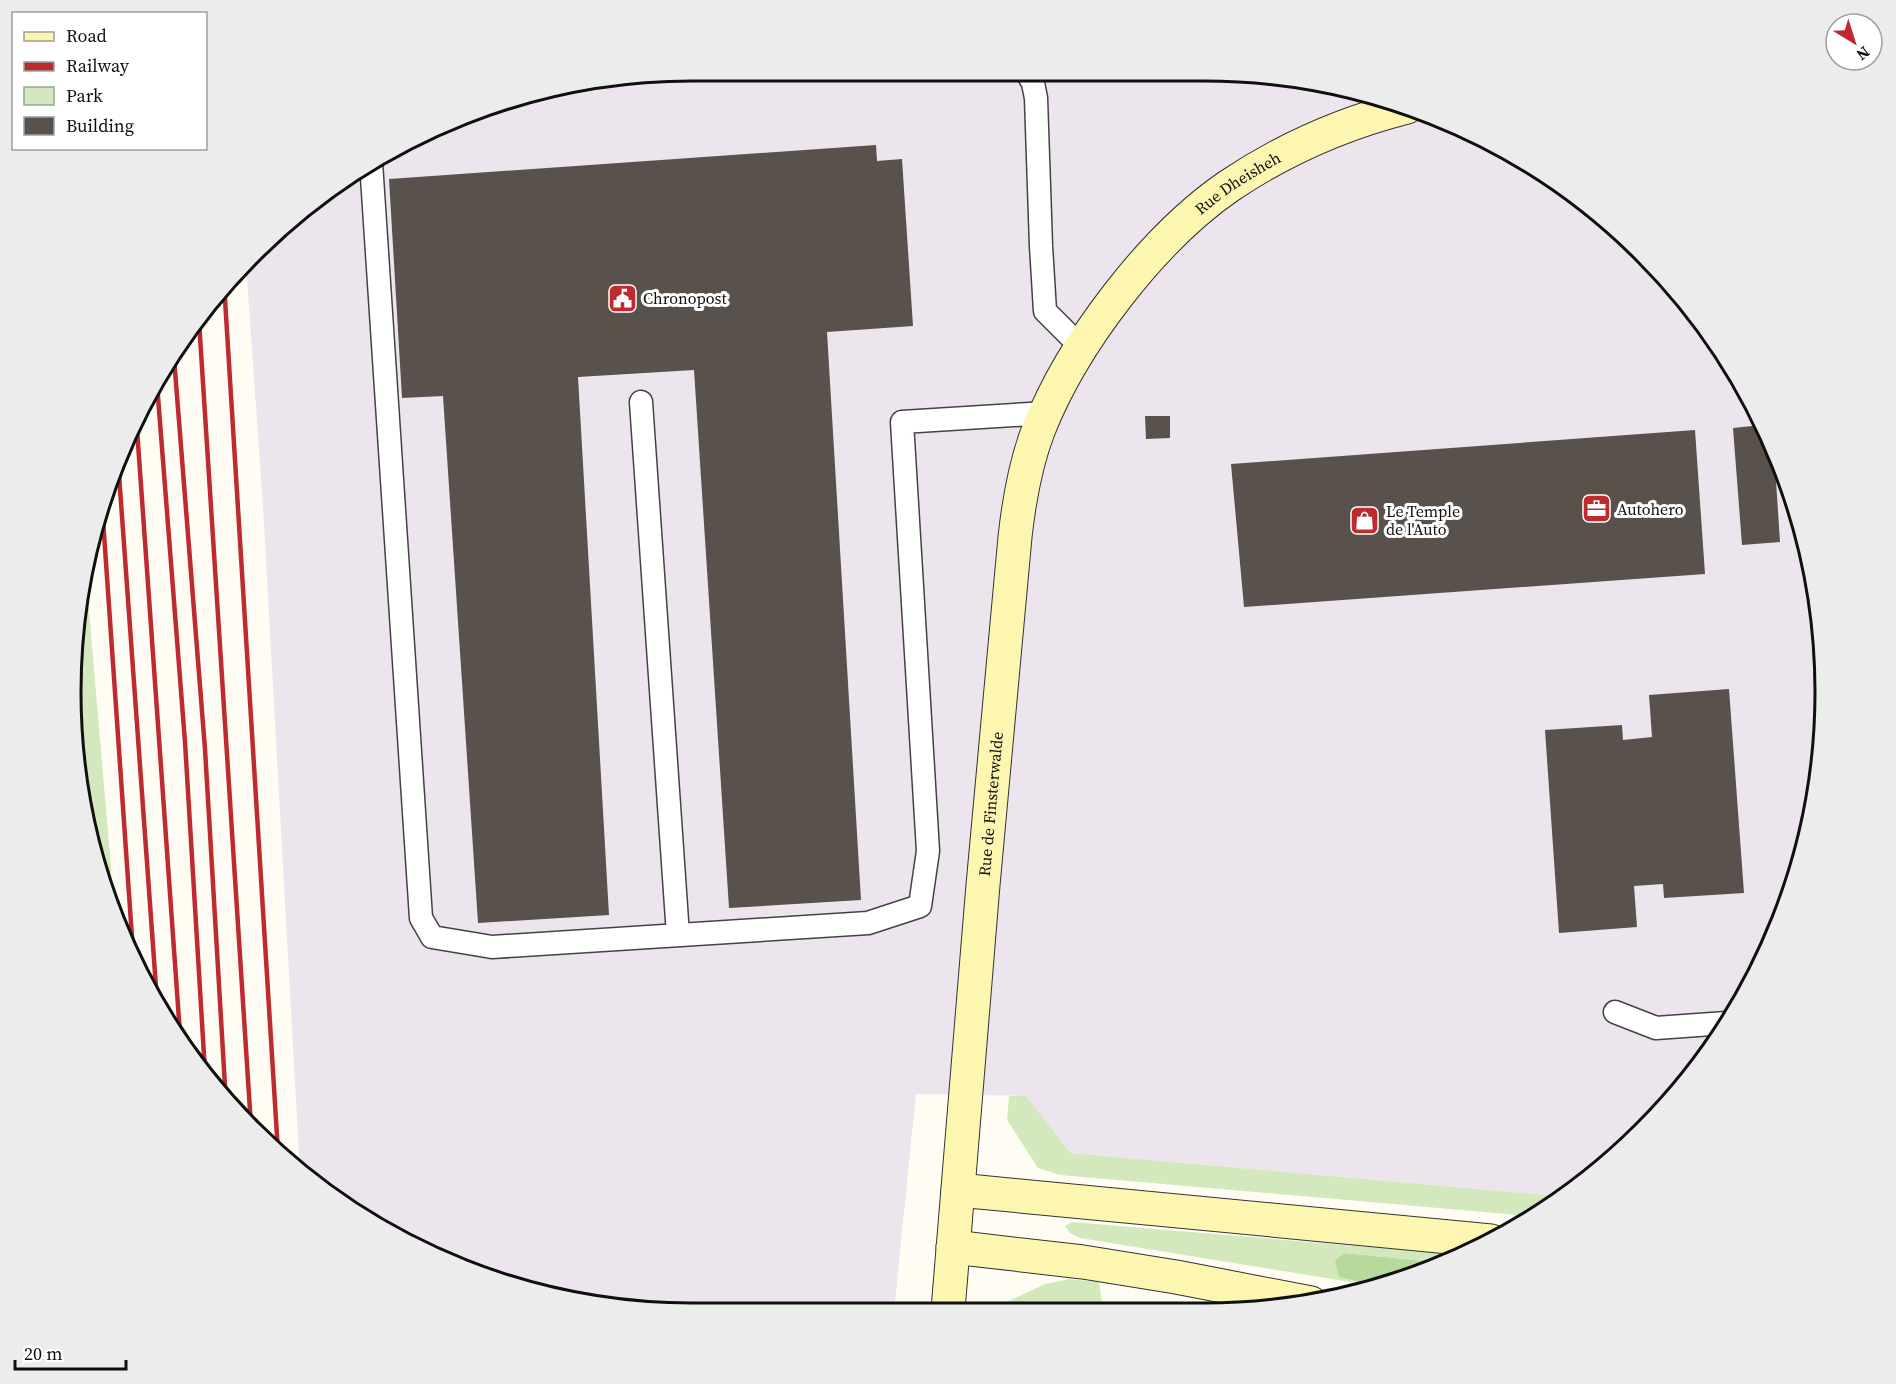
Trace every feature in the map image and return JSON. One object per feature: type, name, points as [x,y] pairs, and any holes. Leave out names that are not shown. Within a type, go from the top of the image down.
[{"type":"street","name":"Rue Dheisheh","points":[[1104,315],[1155,252],[1194,213],[1229,187],[1270,160],[1310,141],[1392,111]]},
{"type":"street","name":"Rue de Finsterwalde","points":[[949,1303],[981,908],[1015,537],[1024,480],[1038,431],[1061,382],[1104,315]]},
{"type":"street","points":[[958,1190],[1475,1239]]},
{"type":"street","points":[[953,1247],[1083,1262],[1285,1298]]},
{"type":"lane","points":[[1032,81],[1036,98],[1045,311],[1082,348]]},
{"type":"lane","points":[[372,172],[421,918],[432,937],[492,947],[868,923],[920,906],[928,851],[902,422],[1046,413]]},
{"type":"lane","points":[[641,402],[678,935]]},
{"type":"lane","points":[[1615,1012],[1656,1028],[1717,1024]]},
{"type":"shaded area","points":[[692,81],[1204,81],[1284,86],[1323,93],[1400,113],[1438,128],[1510,163],[1543,184],[1576,207],[1636,260],[1689,320],[1712,353],[1752,422],[1768,458],[1783,496],[1803,573],[1810,612],[1815,692],[1810,772],[1803,811],[1783,888],[1768,926],[1733,998],[1712,1031],[1689,1064],[1636,1124],[1576,1177],[1550,1195],[1071,1153],[1026,1096],[916,1094],[895,1303],[652,1302],[573,1291],[496,1271],[422,1240],[353,1200],[299,1160],[263,506],[247,274],[289,233],[353,184],[422,144],[496,113],[534,102],[612,86]]},
{"type":"green space","points":[[88,600],[112,884],[93,811],[82,732],[82,652]]},
{"type":"green space","points":[[1009,1096],[1026,1096],[1071,1153],[1550,1195],[1519,1215],[1060,1175],[1038,1168],[1007,1120]]},
{"type":"green space","points":[[1072,1222],[1444,1253],[1425,1261],[1344,1253],[1339,1277],[1360,1283],[1357,1283],[1080,1238],[1070,1233],[1065,1226]]},
{"type":"green space","points":[[1344,1253],[1425,1261],[1360,1282],[1339,1277],[1335,1261]]},
{"type":"green space","points":[[1069,1279],[1099,1282],[1102,1303],[1004,1303],[1045,1284]]},
{"type":"building","points":[[876,145],[877,161],[902,159],[913,326],[827,332],[861,900],[729,908],[694,370],[578,377],[609,915],[478,923],[443,396],[402,398],[389,179]]},
{"type":"building","points":[[1145,416],[1170,416],[1170,438],[1146,439]]},
{"type":"building","points":[[1754,426],[1768,458],[1776,478],[1780,542],[1742,545],[1733,428]]},
{"type":"building","points":[[1695,430],[1705,574],[1244,607],[1231,464]]},
{"type":"building","points":[[1729,689],[1744,893],[1664,898],[1663,884],[1634,886],[1637,927],[1559,933],[1545,730],[1622,725],[1623,740],[1652,737],[1649,695]]},
{"type":"railway","points":[[225,299],[277,1140]]},
{"type":"railway","points":[[200,331],[250,1113]]},
{"type":"railway","points":[[175,368],[205,749],[225,1085]]},
{"type":"railway","points":[[158,396],[185,742],[204,1060]]},
{"type":"railway","points":[[138,437],[179,1024]]},
{"type":"railway","points":[[119,480],[156,984]]},
{"type":"railway","points":[[104,528],[132,935]]},
{"type":"place","name":"Chronopost","points":[[622,298]]},
{"type":"place","name":"Autohero","points":[[1596,509]]},
{"type":"place","name":"Le Temple de l'Auto","points":[[1365,520]]}]
